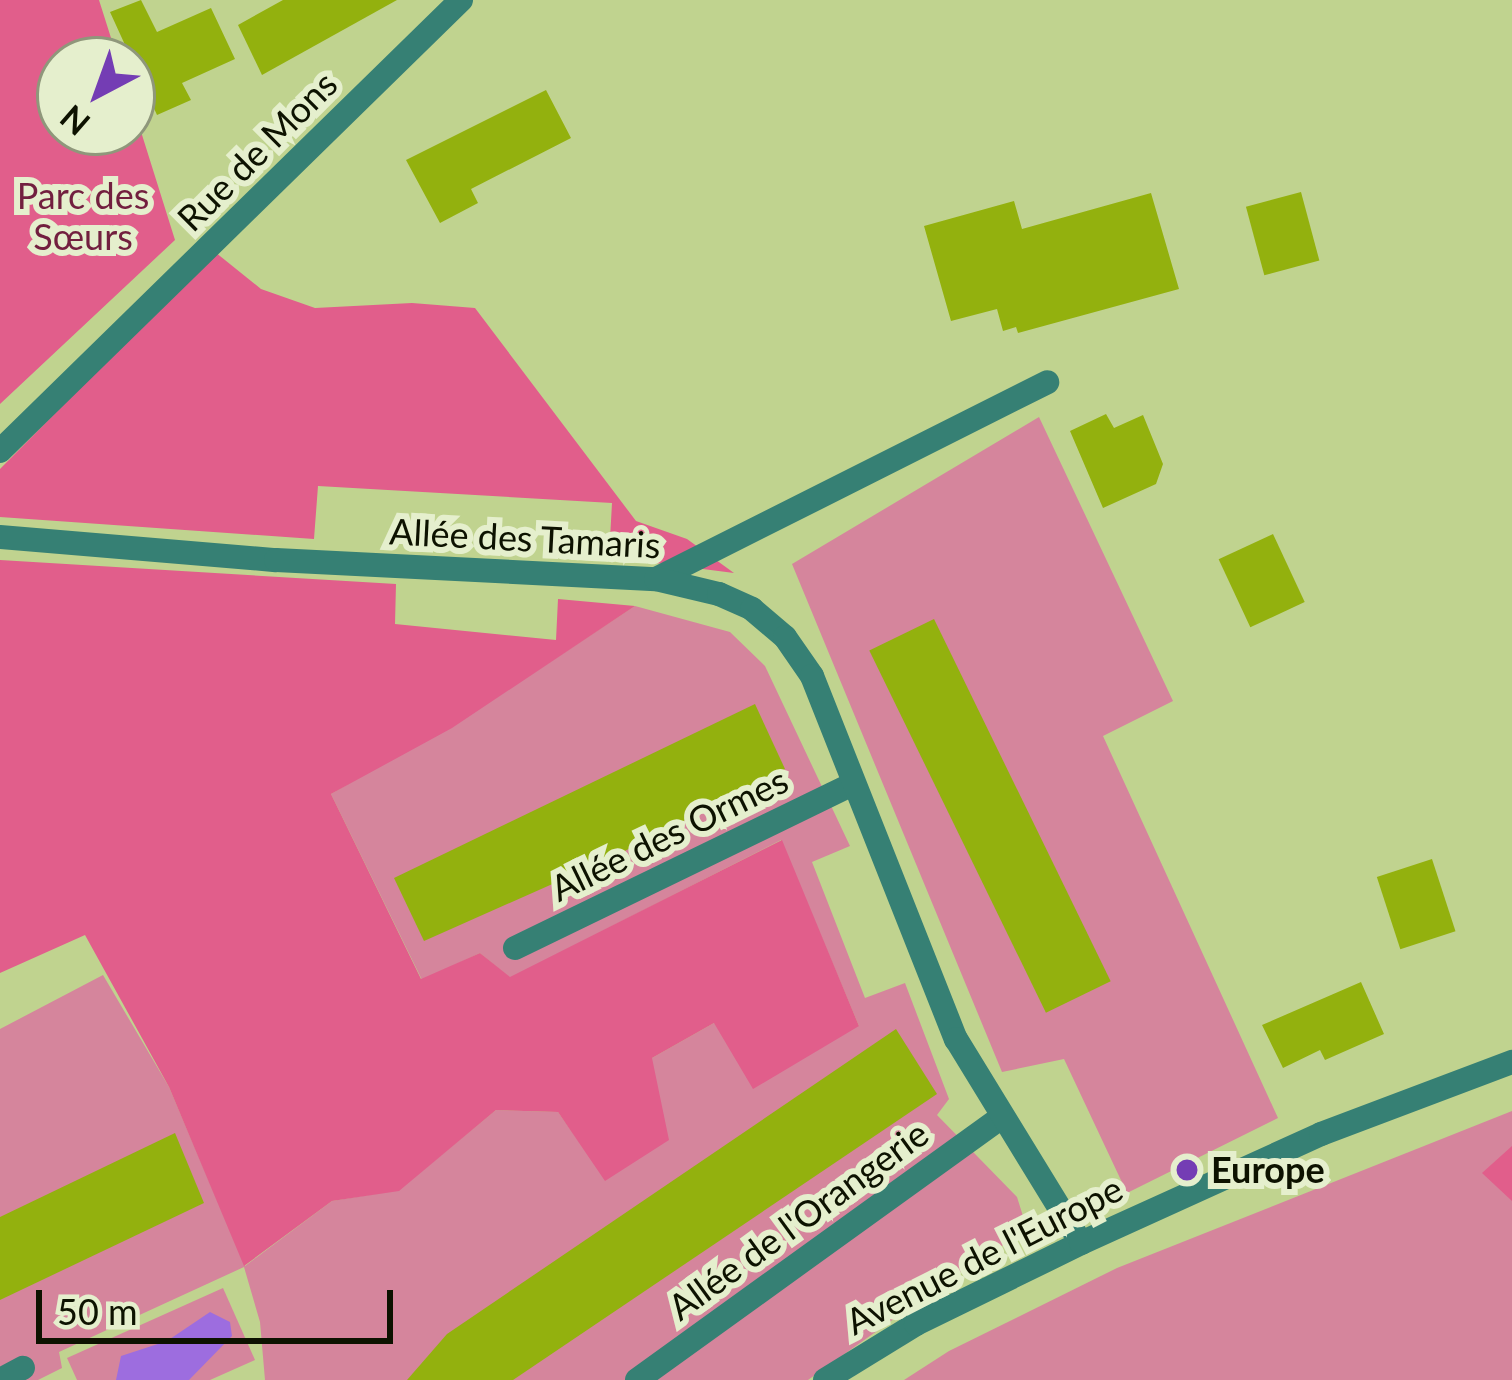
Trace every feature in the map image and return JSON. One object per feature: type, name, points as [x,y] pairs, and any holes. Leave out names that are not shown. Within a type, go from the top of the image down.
[{"type":"street","name":"Rue de Mons","points":[[0,451],[461,0]]},
{"type":"street","points":[[656,579],[1047,382]]},
{"type":"street","name":"Allée des Tamaris","points":[[0,537],[276,560],[656,579],[738,601],[779,631],[812,676],[956,1039],[1000,1118],[1081,1243]]},
{"type":"street","name":"Allée des Ormes","points":[[515,948],[853,784]]},
{"type":"street","name":"Avenue de l'Europe","points":[[825,1380],[916,1324],[1081,1243],[1321,1134],[1512,1062]]},
{"type":"street","name":"Allée de l'Orangerie","points":[[637,1380],[1000,1118]]},
{"type":"shaded area","points":[[1039,417],[1173,701],[1103,736],[1278,1118],[1127,1193],[1064,1059],[1002,1072],[792,564]]},
{"type":"shaded area","points":[[635,606],[730,632],[765,666],[850,846],[812,862],[865,998],[905,983],[949,1099],[937,1115],[1017,1197],[1028,1232],[981,1257],[808,1380],[265,1380],[260,1322],[244,1267],[59,1352],[62,1368],[38,1380],[0,1380],[0,1029],[103,975],[169,1087],[245,1266],[332,1201],[399,1190],[496,1110],[558,1112],[606,1180],[652,1058],[714,1023],[859,1026],[781,840],[510,978],[480,953],[422,980],[331,794],[479,709]]},
{"type":"shaded area","points":[[1512,1111],[1512,1380],[904,1380],[949,1351],[1117,1268]]},
{"type":"shaded area","points":[[223,1288],[255,1360],[210,1380],[77,1380],[67,1358]]},
{"type":"shaded area","points":[[210,1312],[230,1322],[232,1336],[189,1380],[116,1380],[121,1356],[167,1341]]},
{"type":"green space","name":"Parc des Sœurs","points":[[0,0],[99,0],[110,36],[36,36],[36,156],[149,156],[175,240],[0,404]]},
{"type":"green space","points":[[215,252],[261,289],[315,308],[412,303],[475,308],[636,521],[687,539],[734,573],[609,557],[612,503],[318,486],[314,539],[0,517],[0,469]]},
{"type":"green space","points":[[0,560],[396,584],[395,624],[556,640],[558,599],[635,606],[452,728],[331,794],[421,979],[480,953],[510,977],[782,840],[859,1026],[753,1089],[714,1023],[652,1058],[669,1140],[605,1181],[558,1112],[496,1110],[399,1191],[332,1201],[244,1266],[169,1087],[85,935],[0,973]]},
{"type":"green space","points":[[1512,1146],[1512,1201],[1482,1173]]},
{"type":"building","points":[[141,0],[157,32],[211,8],[235,59],[182,83],[191,100],[157,115],[156,36],[121,36],[110,12]]},
{"type":"building","points":[[283,0],[397,0],[262,75],[238,25]]},
{"type":"building","points":[[546,90],[571,138],[471,189],[478,203],[440,223],[406,160]]},
{"type":"building","points":[[1301,192],[1319,261],[1264,275],[1246,207]]},
{"type":"building","points":[[1151,193],[1179,289],[1018,333],[1016,327],[1003,331],[997,309],[951,321],[924,226],[1014,201],[1022,229]]},
{"type":"building","points":[[1106,414],[1114,428],[1143,415],[1163,464],[1156,484],[1103,508],[1070,431]]},
{"type":"building","points":[[1273,534],[1305,602],[1250,627],[1219,559]]},
{"type":"building","points":[[934,619],[1111,981],[1046,1013],[869,651]]},
{"type":"building","points":[[755,704],[785,769],[611,858],[424,941],[394,878]]},
{"type":"building","points":[[1432,859],[1455,931],[1400,949],[1377,877]]},
{"type":"building","points":[[1361,982],[1384,1034],[1325,1060],[1320,1050],[1283,1068],[1262,1025]]},
{"type":"building","points":[[896,1029],[937,1094],[513,1380],[407,1380],[447,1334]]},
{"type":"building","points":[[175,1133],[204,1203],[0,1300],[0,1217]]},
{"type":"place","name":"Europe","points":[[1187,1170]]}]
